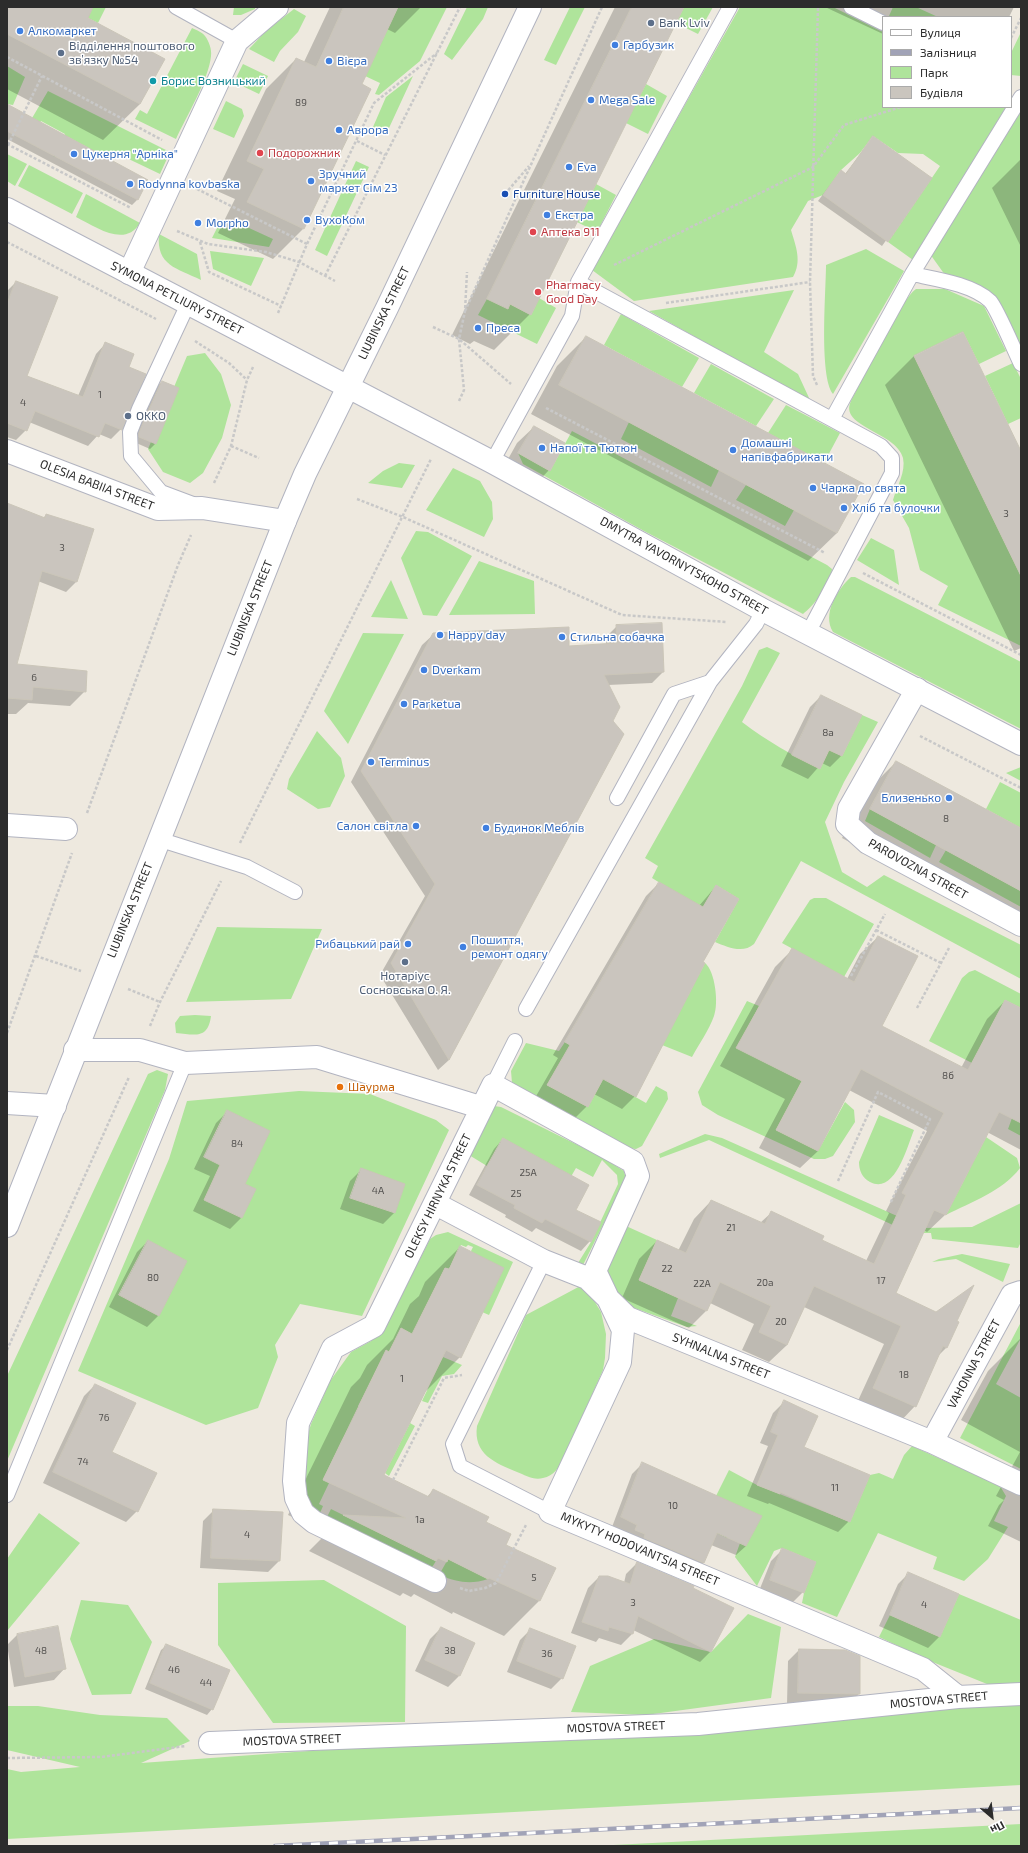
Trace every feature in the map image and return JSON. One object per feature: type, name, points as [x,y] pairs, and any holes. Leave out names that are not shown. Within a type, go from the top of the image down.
[{"type":"street","points":[[129,273],[237,41],[277,7]]},
{"type":"street","name":"LIUBINSKA STREET","points":[[7,1226],[284,521],[305,474],[530,7]]},
{"type":"street","name":"SYMONA PETLIURY STREET","points":[[7,209],[348,387]]},
{"type":"street","name":"DMYTRA YAVORNYTSKOHO STREET","points":[[348,387],[492,462],[763,610],[1021,744]]},
{"type":"street","name":"OLESIA BABIIA STREET","points":[[7,451],[158,509],[202,508],[284,521]]},
{"type":"street","name":"PAROVOZNA STREET","points":[[917,689],[849,809],[847,824],[868,843],[1021,925]]},
{"type":"street","points":[[7,825],[70,838]]},
{"type":"street","points":[[75,1050],[140,1050],[185,1063],[317,1057],[480,1107],[493,1085]]},
{"type":"street","name":"MYKYTY HODOVANTSIA STREET","points":[[493,1085],[633,1162],[638,1176],[595,1271],[623,1330],[620,1362],[544,1508],[923,1669],[958,1697]]},
{"type":"street","points":[[7,1103],[55,1106]]},
{"type":"street","name":"OLEKSY HIRNYKA STREET","points":[[435,1581],[314,1522],[304,1513],[299,1503],[294,1481],[298,1423],[333,1348],[374,1326],[436,1204],[480,1107]]},
{"type":"street","name":"SYHNALNA STREET","points":[[436,1204],[544,1261],[587,1278],[628,1318],[932,1442],[1021,1484]]},
{"type":"street","name":"VAHONNA STREET","points":[[932,1442],[1012,1295],[1021,1292]]},
{"type":"street","name":"MOSTOVA STREET","points":[[210,1743],[698,1724],[958,1697],[1021,1694]]},
{"type":"lane","points":[[176,7],[237,41]]},
{"type":"lane","points":[[492,462],[528,399],[572,316],[578,282],[730,7]]},
{"type":"lane","points":[[851,7],[882,22]]},
{"type":"lane","points":[[832,419],[912,274],[1021,97]]},
{"type":"lane","points":[[912,274],[947,282],[976,292],[991,302],[1021,364]]},
{"type":"lane","points":[[578,282],[881,446],[892,458],[892,473],[808,633]]},
{"type":"lane","points":[[188,304],[139,409],[130,432],[131,456],[161,492],[202,508]]},
{"type":"lane","points":[[526,1008],[710,682],[756,624],[763,610]]},
{"type":"lane","points":[[617,798],[674,694],[710,682]]},
{"type":"lane","points":[[158,839],[247,866],[296,892]]},
{"type":"lane","points":[[493,1085],[515,1041]]},
{"type":"lane","points":[[7,1495],[185,1063]]},
{"type":"lane","points":[[544,1261],[452,1444],[460,1466],[544,1508]]},
{"type":"path","points":[[325,276],[460,7]]},
{"type":"path","points":[[465,311],[602,7]]},
{"type":"path","points":[[818,7],[810,282],[813,376],[832,419]]},
{"type":"path","points":[[1012,36],[1021,18]]},
{"type":"path","points":[[278,313],[299,262],[374,103],[437,53]]},
{"type":"path","points":[[8,145],[42,76]]},
{"type":"path","points":[[578,282],[813,167],[844,125],[898,108]]},
{"type":"path","points":[[356,141],[385,155]]},
{"type":"path","points":[[505,194],[532,162]]},
{"type":"path","points":[[200,241],[209,272],[281,306]]},
{"type":"path","points":[[7,242],[177,330],[229,363],[248,380]]},
{"type":"path","points":[[299,262],[335,281]]},
{"type":"path","points":[[459,401],[464,390],[459,339],[465,311],[467,272]]},
{"type":"path","points":[[628,309],[810,282]]},
{"type":"path","points":[[433,326],[459,339],[528,399],[1021,655]]},
{"type":"path","points":[[85,818],[178,565],[202,508],[231,446],[253,365]]},
{"type":"path","points":[[231,446],[259,458]]},
{"type":"path","points":[[7,1350],[160,1002],[432,458]]},
{"type":"path","points":[[357,498],[403,517]]},
{"type":"path","points":[[7,1033],[70,838]]},
{"type":"path","points":[[851,976],[885,914]]},
{"type":"path","points":[[876,930],[941,963]]},
{"type":"path","points":[[917,1008],[949,948]]},
{"type":"path","points":[[838,1181],[878,1092],[930,1119],[890,1204]]},
{"type":"path","points":[[393,1480],[444,1378],[464,1374]]},
{"type":"path","points":[[435,1581],[469,1591],[485,1588],[496,1583],[544,1508]]},
{"type":"path","points":[[7,1758],[101,1757],[210,1743]]},
{"type":"green space","points":[[80,7],[106,7],[98,23],[88,18]]},
{"type":"green space","points":[[234,7],[255,7],[255,9],[241,15],[233,15]]},
{"type":"green space","points":[[398,7],[447,7],[420,61],[379,95],[375,94],[380,83],[365,76]]},
{"type":"green space","points":[[467,7],[488,7],[483,19],[452,60],[444,54]]},
{"type":"green space","points":[[570,7],[585,7],[556,65],[544,60]]},
{"type":"green space","points":[[684,7],[713,7],[698,34],[676,23]]},
{"type":"green space","points":[[740,7],[833,7],[882,32],[882,108],[1005,108],[913,260],[888,242],[940,166],[923,154],[898,153],[873,136],[860,153],[841,170],[823,195],[808,201],[791,230],[798,260],[793,277],[634,301],[592,270]]},
{"type":"green space","points":[[893,7],[916,7],[936,16],[889,16]]},
{"type":"green space","points":[[294,9],[306,16],[298,32],[280,51],[274,62],[249,49],[266,31]]},
{"type":"green space","points":[[192,28],[202,33],[206,38],[211,48],[211,56],[202,87],[176,139],[135,119],[140,110],[147,114]]},
{"type":"green space","points":[[1021,32],[1021,76],[1012,75],[1012,51]]},
{"type":"green space","points":[[243,64],[268,76],[259,94],[234,82]]},
{"type":"green space","points":[[7,66],[25,77],[13,105],[7,104]]},
{"type":"green space","points":[[413,76],[389,128],[385,127],[382,132],[373,127],[386,97]]},
{"type":"green space","points":[[646,84],[667,96],[648,134],[626,123]]},
{"type":"green space","points":[[48,91],[170,152],[160,174],[114,152],[109,159],[68,137],[58,157],[53,156],[65,134],[41,121],[33,136],[25,130]]},
{"type":"green space","points":[[226,101],[242,109],[244,116],[234,138],[213,129]]},
{"type":"green space","points":[[1021,109],[1021,350],[996,298],[991,293],[969,282],[945,275],[930,254]]},
{"type":"green space","points":[[7,154],[27,164],[15,186],[7,181]]},
{"type":"green space","points":[[356,161],[369,167],[327,256],[315,250]]},
{"type":"green space","points":[[29,165],[83,193],[72,214],[18,186]]},
{"type":"green space","points":[[596,184],[616,195],[597,232],[577,222]]},
{"type":"green space","points":[[86,194],[140,223],[134,230],[126,234],[118,235],[101,230],[76,217]]},
{"type":"green space","points":[[236,222],[273,239],[269,247],[212,238],[219,224],[232,230]]},
{"type":"green space","points":[[159,234],[197,254],[201,280],[176,269],[165,259],[161,253],[159,245]]},
{"type":"green space","points":[[866,249],[904,271],[833,394],[826,370],[825,352],[824,332],[826,265]]},
{"type":"green space","points":[[210,251],[264,258],[251,286],[213,269]]},
{"type":"green space","points":[[916,289],[945,289],[984,306],[1006,351],[979,364],[963,332],[914,356],[1021,576],[1021,646],[938,605],[948,586],[920,570],[909,528],[893,500],[902,474],[904,463],[899,449],[891,442],[860,424],[849,410],[851,401],[892,323],[909,296]]},
{"type":"green space","points":[[794,290],[764,352],[798,374],[810,400],[649,311]]},
{"type":"green space","points":[[539,298],[556,308],[537,344],[478,315],[487,299],[510,304],[531,315]]},
{"type":"green space","points":[[621,314],[699,358],[682,387],[604,345]]},
{"type":"green space","points":[[205,353],[221,374],[231,405],[222,438],[203,473],[190,483],[163,472],[148,449],[187,356]]},
{"type":"green space","points":[[1013,363],[1021,379],[1021,418],[1008,424],[985,376]]},
{"type":"green space","points":[[711,364],[774,399],[756,426],[694,393]]},
{"type":"green space","points":[[786,405],[840,433],[824,463],[768,433]]},
{"type":"green space","points":[[629,422],[719,470],[711,487],[621,439]]},
{"type":"green space","points":[[572,431],[827,565],[832,569],[829,581],[825,588],[812,606],[803,614],[644,531],[523,464],[518,453],[550,471]]},
{"type":"green space","points":[[399,463],[415,465],[402,488],[368,483],[383,471]]},
{"type":"green space","points":[[453,468],[480,481],[492,502],[493,519],[484,537],[426,510]]},
{"type":"green space","points":[[746,485],[794,510],[785,526],[736,500]]},
{"type":"green space","points":[[416,531],[428,532],[472,556],[437,616],[423,615],[401,558]]},
{"type":"green space","points":[[871,538],[894,550],[899,585],[857,560]]},
{"type":"green space","points":[[479,561],[534,581],[535,614],[449,615]]},
{"type":"green space","points":[[851,577],[855,577],[1021,662],[1021,729],[833,632],[829,618],[830,610],[836,595]]},
{"type":"green space","points":[[391,580],[408,619],[371,617]]},
{"type":"green space","points":[[363,633],[404,634],[348,744],[324,711]]},
{"type":"green space","points":[[767,647],[780,653],[742,722],[761,735],[820,769],[829,750],[842,756],[862,715],[878,722],[844,782],[825,822],[842,872],[867,887],[884,875],[1021,945],[1021,979],[801,861],[754,944],[745,949],[735,949],[715,942],[739,899],[716,885],[702,909],[652,878],[658,866],[645,858],[742,686],[759,650]]},
{"type":"green space","points":[[317,731],[341,758],[345,776],[330,807],[318,809],[287,789],[289,779]]},
{"type":"green space","points":[[1021,767],[1021,781],[1006,773]]},
{"type":"green space","points":[[1000,782],[1021,793],[1021,828],[986,809]]},
{"type":"green space","points":[[870,809],[936,845],[930,858],[865,821]]},
{"type":"green space","points":[[946,850],[1021,891],[1021,907],[939,862]]},
{"type":"green space","points":[[814,898],[826,898],[874,924],[844,977],[782,943],[810,900]]},
{"type":"green space","points":[[217,927],[322,929],[291,999],[186,1002]]},
{"type":"green space","points":[[705,963],[714,980],[716,1003],[714,1016],[692,1057],[662,1045]]},
{"type":"green space","points":[[975,970],[1021,994],[1021,1008],[1005,1000],[972,1063],[929,1041],[962,978],[969,972]]},
{"type":"green space","points":[[747,1001],[759,1006],[737,1048],[802,1081],[776,1130],[818,1151],[845,1102],[854,1110],[855,1122],[833,1156],[825,1159],[814,1159],[718,1115],[702,1105],[698,1092]]},
{"type":"green space","points":[[180,1016],[211,1016],[207,1029],[204,1032],[195,1035],[176,1033],[175,1023]]},
{"type":"green space","points":[[565,1042],[593,1058],[618,1087],[646,1103],[656,1086],[667,1092],[668,1099],[642,1146],[636,1149],[627,1148],[512,1083],[511,1071],[526,1043],[559,1051]],"holes":[[[562,1060],[602,1081],[588,1107],[547,1085]]]},
{"type":"green space","points":[[157,1070],[168,1074],[165,1090],[7,1461],[7,1376],[148,1074]]},
{"type":"green space","points":[[299,1091],[370,1094],[436,1120],[449,1130],[362,1316],[300,1304],[275,1345],[278,1357],[258,1408],[206,1425],[78,1371],[169,1159],[187,1101]]},
{"type":"green space","points":[[494,1106],[501,1107],[600,1156],[624,1171],[626,1179],[583,1265],[578,1263],[591,1242],[618,1184],[617,1175],[602,1160],[593,1177],[576,1168],[569,1180],[503,1138],[487,1166],[469,1155]]},
{"type":"green space","points":[[879,1115],[914,1130],[899,1167],[893,1176],[886,1182],[879,1184],[870,1182],[863,1176],[860,1171],[859,1162]]},
{"type":"green space","points":[[1012,1118],[1021,1123],[1021,1136],[1008,1129]]},
{"type":"green space","points":[[705,1134],[722,1138],[924,1228],[972,1227],[1021,1203],[1021,1242],[1018,1248],[932,1239],[931,1233],[923,1233],[895,1226],[709,1140],[660,1158],[659,1154]]},
{"type":"green space","points":[[986,1137],[1017,1158],[1020,1168],[996,1190],[946,1215]]},
{"type":"green space","points":[[626,1226],[657,1240],[639,1280],[678,1298],[671,1316],[697,1326],[687,1327],[623,1304],[604,1273]]},
{"type":"green space","points":[[448,1232],[513,1262],[489,1315],[482,1312],[471,1251],[473,1247],[461,1245],[449,1269],[445,1268],[418,1322],[422,1324],[416,1336],[401,1329],[389,1352],[386,1351],[358,1406],[364,1408],[342,1440],[323,1479],[329,1483],[319,1504],[323,1506],[320,1513],[327,1517],[331,1509],[390,1538],[427,1551],[425,1556],[436,1561],[429,1572],[327,1520],[309,1506],[302,1478],[306,1441],[311,1424],[330,1381],[351,1352],[371,1341],[387,1323],[430,1239],[436,1235]]},
{"type":"green space","points":[[962,1254],[1010,1264],[1003,1282],[956,1259],[932,1262]]},
{"type":"green space","points":[[584,1284],[601,1312],[606,1334],[603,1370],[560,1465],[556,1471],[547,1477],[540,1479],[533,1478],[501,1465],[487,1456],[478,1444],[477,1426],[526,1315]]},
{"type":"green space","points":[[1021,1322],[1021,1338],[996,1384],[1021,1398],[1021,1469],[960,1438]]},
{"type":"green space","points":[[443,1357],[462,1365],[454,1374],[442,1376],[428,1403],[422,1401]]},
{"type":"green space","points":[[410,1423],[415,1426],[389,1476],[385,1473]]},
{"type":"green space","points":[[912,1446],[1000,1486],[1006,1496],[994,1521],[1008,1527],[988,1559],[964,1581],[933,1569],[937,1557],[878,1533],[837,1617],[802,1603],[804,1593],[816,1562],[782,1548],[774,1551],[757,1586],[735,1557],[740,1543],[738,1515],[727,1538],[701,1526],[729,1470],[757,1485],[850,1522],[870,1475],[879,1473],[893,1479],[904,1455]]},
{"type":"green space","points":[[39,1513],[80,1543],[7,1631],[7,1559]]},
{"type":"green space","points":[[448,1559],[488,1579],[475,1582],[464,1582],[439,1575]]},
{"type":"green space","points":[[324,1580],[406,1626],[405,1722],[273,1723],[218,1645],[218,1583]]},
{"type":"green space","points":[[959,1594],[1021,1620],[1021,1686],[992,1686],[930,1661],[879,1637],[890,1615],[940,1637]]},
{"type":"green space","points":[[81,1600],[128,1605],[152,1642],[131,1694],[92,1695],[70,1639]]},
{"type":"green space","points":[[748,1614],[781,1627],[771,1698],[646,1715],[571,1712],[590,1666],[654,1639],[711,1652]]},
{"type":"green space","points":[[1021,1700],[1021,1785],[7,1839],[7,1769],[21,1772],[80,1767],[7,1750],[7,1706],[38,1706],[100,1715],[167,1718],[190,1741],[141,1763]]},
{"type":"green space","points":[[1021,1824],[1021,1846],[594,1846]]},
{"type":"building","points":[[7,7],[93,7],[88,18],[165,59],[140,104],[7,34]]},
{"type":"building","points":[[344,7],[398,7],[362,84],[371,89],[304,229],[247,202],[264,169],[247,161],[296,58],[316,67]]},
{"type":"building","points":[[632,7],[684,7],[531,315],[510,304],[508,309],[487,299]]},
{"type":"building","points":[[7,104],[148,180],[138,200],[7,131]]},
{"type":"building","points":[[873,136],[932,178],[888,242],[823,195],[841,170],[846,174]]},
{"type":"building","points":[[16,281],[58,297],[27,376],[83,397],[105,342],[134,354],[129,367],[146,374],[122,430],[105,423],[99,437],[35,411],[27,431],[7,423],[7,304]]},
{"type":"building","points":[[963,332],[1021,451],[1021,576],[914,356]]},
{"type":"building","points":[[586,336],[864,484],[837,533],[559,385]]},
{"type":"building","points":[[162,381],[179,388],[156,444],[139,437],[139,433]]},
{"type":"building","name":"Напої та Тютюн","points":[[534,426],[565,443],[550,471],[518,453]]},
{"type":"building","points":[[7,503],[45,518],[46,514],[94,529],[77,582],[42,571],[17,664],[87,671],[86,692],[33,687],[32,700],[7,698]]},
{"type":"building","name":"Будинок Меблів","points":[[662,623],[664,672],[604,675],[620,707],[613,721],[624,734],[449,1060],[391,963],[435,884],[361,771],[433,633],[569,627],[569,646],[617,643],[616,625]]},
{"type":"building","points":[[821,695],[862,715],[842,756],[829,750],[820,769],[792,755]]},
{"type":"building","points":[[896,761],[1021,828],[1021,891],[870,809]]},
{"type":"building","points":[[659,882],[703,907],[716,885],[739,899],[703,962],[705,963],[636,1097],[603,1079],[588,1107],[547,1085],[570,1045],[565,1042]]},
{"type":"building","points":[[878,936],[918,956],[882,1026],[968,1070],[1005,1000],[1021,1008],[1021,1123],[999,1112],[946,1215],[934,1210],[896,1293],[936,1312],[974,1285],[957,1321],[959,1322],[947,1348],[943,1346],[916,1407],[873,1388],[901,1326],[814,1286],[787,1345],[759,1332],[771,1306],[720,1282],[707,1311],[639,1280],[657,1240],[686,1253],[711,1200],[765,1224],[771,1211],[824,1236],[822,1240],[874,1264],[906,1195],[902,1193],[944,1113],[861,1069],[818,1151],[776,1130],[802,1081],[736,1048],[792,948],[854,982]]},
{"type":"building","points":[[227,1110],[270,1131],[245,1184],[256,1189],[242,1218],[204,1200],[220,1165],[204,1157]]},
{"type":"building","points":[[503,1138],[589,1185],[576,1210],[601,1222],[591,1242],[545,1219],[542,1223],[514,1208],[515,1205],[477,1185]]},
{"type":"building","points":[[361,1168],[405,1184],[395,1213],[350,1198]]},
{"type":"building","points":[[148,1240],[187,1261],[159,1316],[119,1295]]},
{"type":"building","points":[[460,1246],[504,1268],[461,1358],[446,1350],[384,1475],[429,1497],[433,1489],[489,1517],[486,1522],[511,1534],[506,1545],[556,1568],[540,1601],[489,1578],[488,1579],[448,1559],[447,1562],[438,1558],[436,1561],[343,1515],[406,1518],[323,1480],[386,1350],[389,1352],[401,1328],[412,1334],[445,1268],[449,1269]]},
{"type":"building","points":[[95,1384],[136,1403],[112,1452],[157,1473],[138,1512],[53,1472]]},
{"type":"building","points":[[784,1400],[818,1416],[804,1447],[870,1475],[850,1522],[780,1492],[780,1494],[757,1485],[778,1435],[771,1432]]},
{"type":"building","points":[[642,1462],[762,1516],[746,1546],[717,1533],[704,1563],[644,1538],[645,1534],[635,1530],[637,1525],[621,1517]]},
{"type":"building","points":[[213,1509],[283,1512],[280,1561],[211,1558]]},
{"type":"building","points":[[782,1548],[816,1562],[804,1593],[770,1580]]},
{"type":"building","points":[[637,1562],[694,1586],[693,1588],[734,1608],[711,1652],[638,1616],[633,1634],[609,1627],[608,1631],[582,1622],[599,1576],[608,1576],[630,1584]]},
{"type":"building","points":[[908,1572],[959,1594],[940,1637],[890,1615]]},
{"type":"building","points":[[58,1626],[66,1669],[25,1677],[17,1634]]},
{"type":"building","points":[[441,1627],[475,1643],[460,1676],[425,1660]]},
{"type":"building","points":[[530,1628],[576,1646],[563,1679],[517,1661]]},
{"type":"building","points":[[166,1644],[230,1670],[213,1710],[150,1683]]},
{"type":"building","points":[[799,1649],[845,1650],[860,1656],[860,1694],[798,1693]]},
{"type":"railway","points":[[275,1846],[1021,1808]]},
{"type":"place","name":"Bank Lviv","points":[[651,23]]},
{"type":"place","name":"Алкомаркет","points":[[20,31]]},
{"type":"place","name":"Гарбузик","points":[[615,45]]},
{"type":"place","name":"Відділення поштового зв’язку №54","points":[[61,53]]},
{"type":"place","name":"Вієра","points":[[329,61]]},
{"type":"place","name":"Борис Возницький","points":[[153,81]]},
{"type":"place","name":"Mega Sale","points":[[591,100]]},
{"type":"place","name":"Аврора","points":[[339,130]]},
{"type":"place","name":"Подорожник","points":[[260,153]]},
{"type":"place","name":"Цукерня \"Арніка\"","points":[[74,154]]},
{"type":"place","name":"Eva","points":[[569,167]]},
{"type":"place","name":"Зручний маркет Сім 23","points":[[311,181]]},
{"type":"place","name":"Rodynna kovbaska","points":[[130,184]]},
{"type":"place","name":"Furniture House","points":[[505,194]]},
{"type":"place","name":"Екстра","points":[[547,215]]},
{"type":"place","name":"ВухоКом","points":[[307,220]]},
{"type":"place","name":"Morpho","points":[[198,223]]},
{"type":"place","name":"Аптека 911","points":[[533,232]]},
{"type":"place","name":"Pharmacy Good Day","points":[[538,292]]},
{"type":"place","name":"Преса","points":[[478,328]]},
{"type":"place","name":"OKKO","points":[[128,416]]},
{"type":"place","name":"Напої та Тютюн","points":[[542,448]]},
{"type":"place","name":"Домашні напівфабрикати","points":[[733,450]]},
{"type":"place","name":"Чарка до свята","points":[[813,488]]},
{"type":"place","name":"Хліб та булочки","points":[[844,508]]},
{"type":"place","name":"Happy day","points":[[440,635]]},
{"type":"place","name":"Стильна собачка","points":[[562,637]]},
{"type":"place","name":"Dverkam","points":[[424,670]]},
{"type":"place","name":"Parketua","points":[[404,704]]},
{"type":"place","name":"Terminus","points":[[371,762]]},
{"type":"place","name":"Близенько","points":[[949,798]]},
{"type":"place","name":"Салон світла","points":[[416,826]]},
{"type":"place","name":"Будинок Меблів","points":[[486,828]]},
{"type":"place","name":"Рибацький рай","points":[[408,944]]},
{"type":"place","name":"Пошиття, ремонт одягу","points":[[463,947]]},
{"type":"place","name":"Нотаріус Сосновська О. Я.","points":[[405,962]]},
{"type":"place","name":"Шаурма","points":[[340,1087]]}]
